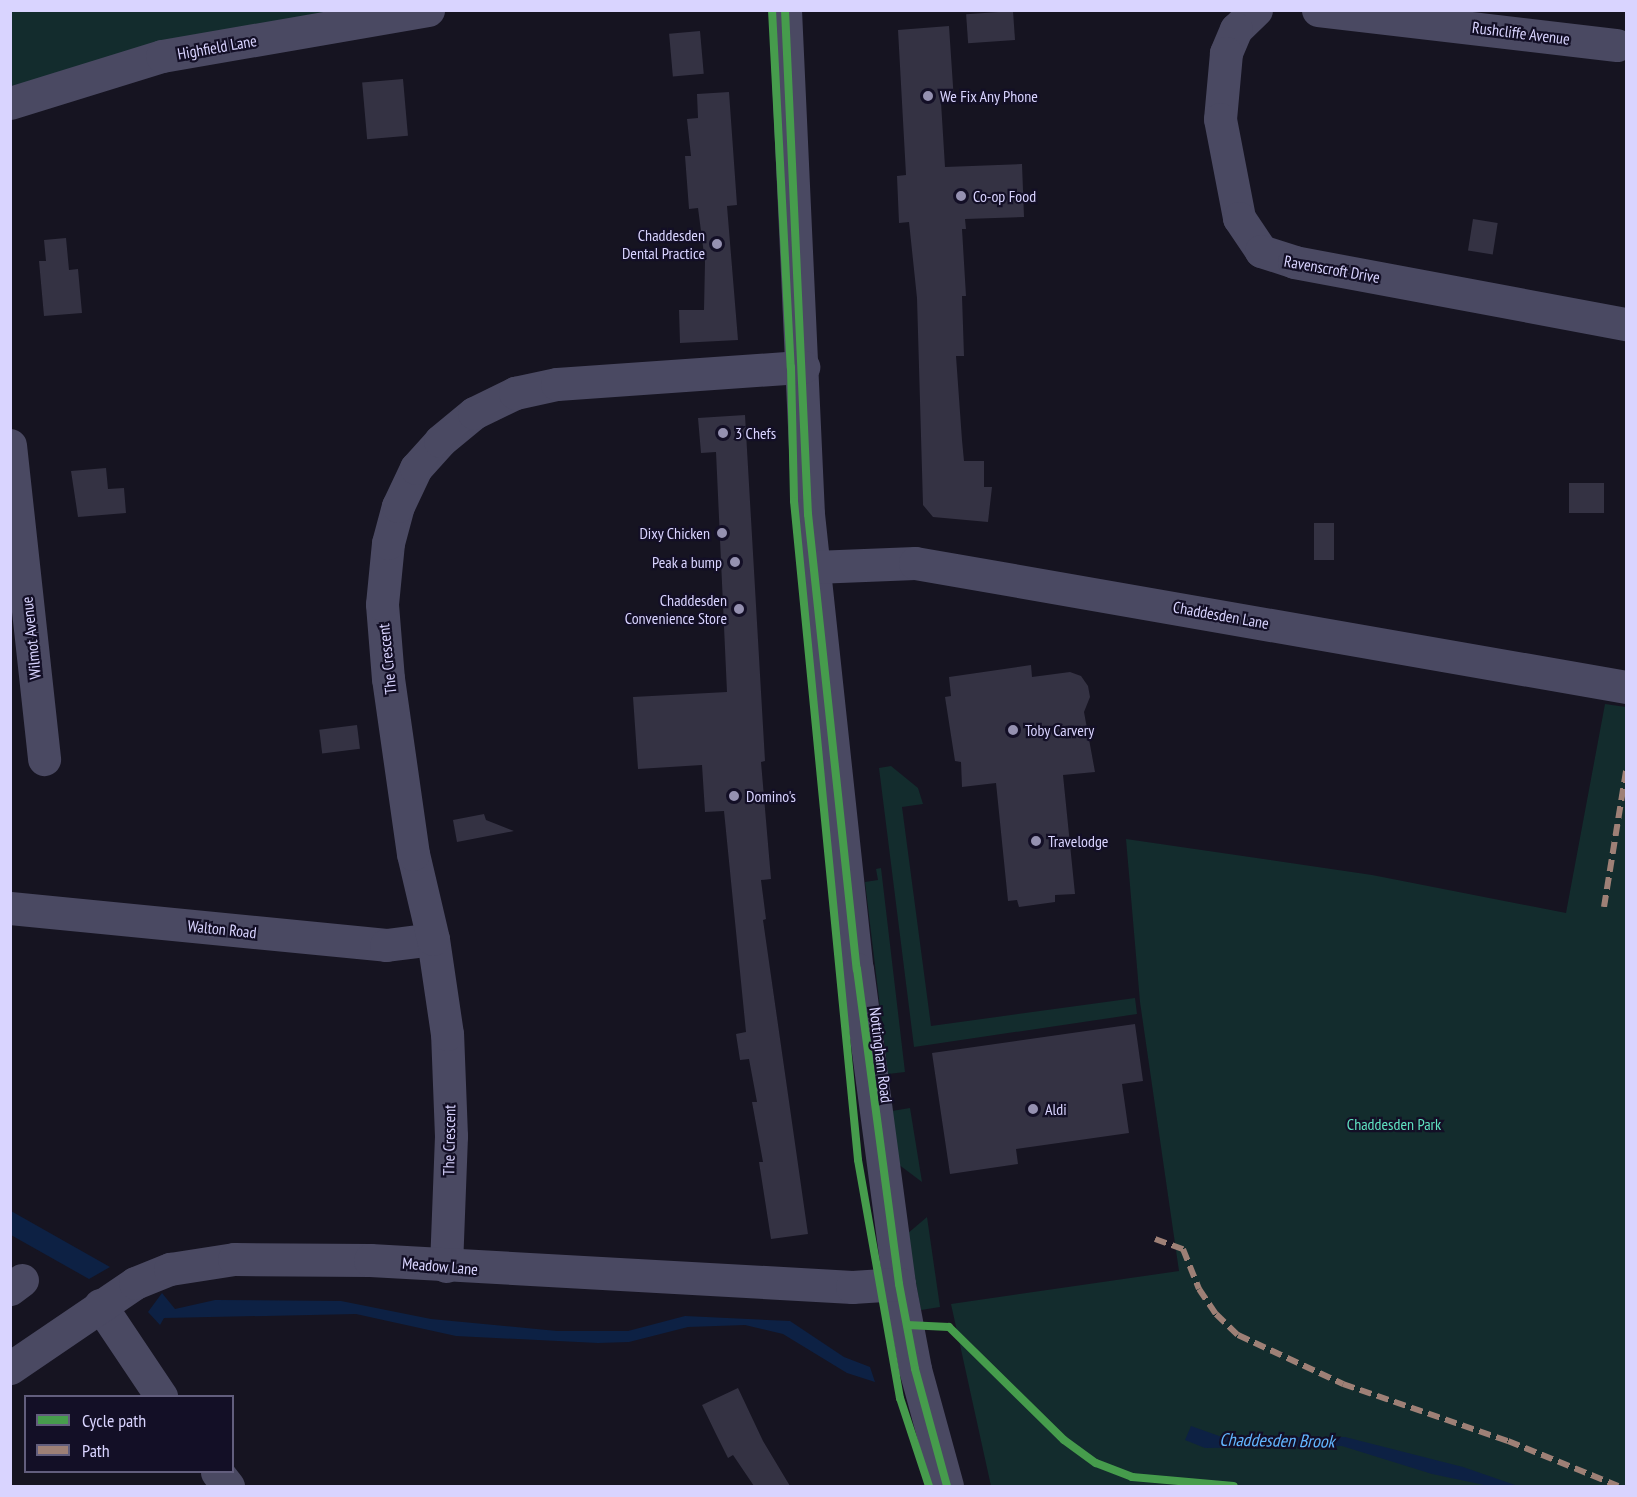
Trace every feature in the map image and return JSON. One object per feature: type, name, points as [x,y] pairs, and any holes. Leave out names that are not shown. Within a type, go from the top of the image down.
[{"type":"street","name":"Highfield Lane","points":[[10,103],[162,56],[428,10]]},
{"type":"street","name":"Nottingham Road","points":[[785,10],[814,567],[869,1074],[899,1284],[915,1369],[947,1486]]},
{"type":"street","name":"Rushcliffe Avenue","points":[[1318,10],[1617,45]]},
{"type":"street","name":"Ravenscroft Drive","points":[[1244,14],[1226,53],[1220,119],[1237,211],[1248,237],[1261,251],[1294,262],[1626,324]]},
{"type":"street","name":"The Crescent","points":[[446,1266],[449,1061],[433,939],[413,854],[388,679],[382,604],[396,514],[416,468],[465,419],[527,389],[557,384],[803,367]]},
{"type":"street","name":"Wilmot Avenue","points":[[10,445],[44,759]]},
{"type":"street","name":"Chaddesden Lane","points":[[814,567],[915,563],[1626,687]]},
{"type":"street","name":"Walton Road","points":[[10,908],[386,945],[433,939]]},
{"type":"street","name":"Meadow Lane","points":[[10,1368],[135,1282],[170,1269],[225,1260],[303,1257],[852,1287],[899,1284]]},
{"type":"street","points":[[100,1305],[160,1395]]},
{"type":"street","points":[[218,1473],[228,1486]]},
{"type":"green space","points":[[11,11],[342,11],[11,86]]},
{"type":"green space","name":"Chaddesden Park","points":[[1605,704],[1626,707],[1626,1486],[991,1486],[951,1304],[1179,1271],[1140,1002],[1126,839],[1372,875],[1566,913]]},
{"type":"green space","points":[[891,766],[918,788],[923,804],[902,807],[931,1026],[1135,998],[1137,1014],[914,1047],[879,768]]},
{"type":"green space","points":[[881,868],[905,1072],[888,1074],[865,882],[878,880],[876,869]]},
{"type":"green space","points":[[910,1108],[922,1182],[898,1164],[892,1111]]},
{"type":"green space","points":[[927,1217],[940,1307],[921,1310],[907,1234]]},
{"type":"water","points":[[11,1211],[110,1267],[89,1279],[11,1235]]},
{"type":"water","points":[[162,1293],[175,1309],[215,1300],[341,1301],[431,1319],[557,1331],[628,1331],[685,1316],[790,1321],[844,1357],[870,1367],[875,1382],[847,1373],[783,1334],[745,1325],[688,1327],[629,1342],[598,1343],[456,1336],[356,1314],[164,1318],[160,1325],[148,1312]]},
{"type":"water","name":"Chaddesden Brook","points":[[1191,1426],[1222,1437],[1345,1437],[1463,1467],[1518,1486],[1489,1486],[1432,1474],[1342,1446],[1205,1448],[1185,1440]]},
{"type":"building","points":[[1013,11],[1015,40],[968,43],[966,14]]},
{"type":"building","points":[[949,26],[954,101],[941,102],[945,167],[1022,164],[1024,217],[965,219],[966,229],[962,229],[966,296],[962,296],[964,356],[956,356],[962,440],[964,461],[984,461],[984,487],[992,487],[988,522],[933,517],[923,505],[917,298],[909,222],[899,223],[897,176],[906,175],[898,30]]},
{"type":"building","points":[[700,31],[704,74],[673,77],[669,34]]},
{"type":"building","points":[[403,79],[408,136],[367,139],[362,83]]},
{"type":"building","points":[[729,92],[737,205],[727,206],[738,340],[680,343],[679,310],[704,310],[705,262],[698,208],[689,209],[685,156],[691,156],[687,119],[698,118],[697,94]]},
{"type":"building","points":[[1473,219],[1498,223],[1493,255],[1468,251]]},
{"type":"building","points":[[66,238],[69,270],[78,269],[82,313],[44,316],[39,261],[46,261],[44,240]]},
{"type":"building","points":[[745,415],[765,761],[761,762],[771,879],[761,880],[766,919],[763,920],[808,1234],[771,1239],[759,1162],[763,1162],[752,1102],[757,1102],[749,1059],[740,1060],[736,1034],[746,1032],[724,811],[705,812],[702,765],[638,769],[633,697],[727,692],[716,452],[701,453],[698,418]]},
{"type":"building","points":[[106,468],[108,489],[124,488],[126,513],[78,517],[71,471]]},
{"type":"building","points":[[1569,483],[1604,483],[1604,513],[1569,513]]},
{"type":"building","points":[[1314,523],[1334,523],[1334,560],[1314,560]]},
{"type":"building","name":"Toby Carvery","points":[[1031,665],[1032,677],[1070,672],[1081,676],[1088,686],[1090,697],[1084,712],[1095,772],[1063,775],[1075,894],[1055,895],[1055,902],[1019,907],[1017,900],[1008,901],[996,783],[962,787],[961,762],[955,761],[945,697],[951,696],[949,677]]},
{"type":"building","points":[[357,725],[360,749],[322,753],[319,730]]},
{"type":"building","points":[[484,814],[486,820],[514,831],[457,842],[453,820]]},
{"type":"building","name":"Aldi","points":[[1135,1024],[1143,1081],[1122,1084],[1129,1133],[1016,1149],[1018,1164],[950,1174],[932,1053]]},
{"type":"building","points":[[738,1388],[763,1441],[790,1486],[754,1486],[733,1455],[728,1458],[702,1405]]},
{"type":"marked path","points":[[1604,907],[1626,771]]},
{"type":"marked path","points":[[1155,1239],[1183,1249],[1199,1289],[1216,1314],[1238,1335],[1343,1384],[1508,1441],[1618,1486]]},
{"type":"cycle path","points":[[772,10],[791,367],[794,501],[858,1160],[900,1398],[929,1486]]},
{"type":"cycle path","points":[[785,10],[808,514],[857,969],[899,1284],[915,1369],[947,1486]]},
{"type":"cycle path","points":[[907,1325],[949,1327],[1064,1440],[1096,1463],[1132,1477],[1234,1486]]},
{"type":"place","name":"We Fix Any Phone","points":[[928,96]]},
{"type":"place","name":"Co-op Food","points":[[961,196]]},
{"type":"place","name":"Chaddesden Dental Practice","points":[[717,244]]},
{"type":"place","name":"3 Chefs","points":[[723,433]]},
{"type":"place","name":"Dixy Chicken","points":[[722,533]]},
{"type":"place","name":"Peak a bump","points":[[735,562]]},
{"type":"place","name":"Chaddesden Convenience Store","points":[[739,609]]},
{"type":"place","name":"Toby Carvery","points":[[1013,730]]},
{"type":"place","name":"Domino's","points":[[734,796]]},
{"type":"place","name":"Travelodge","points":[[1036,841]]},
{"type":"place","name":"Aldi","points":[[1033,1109]]}]
